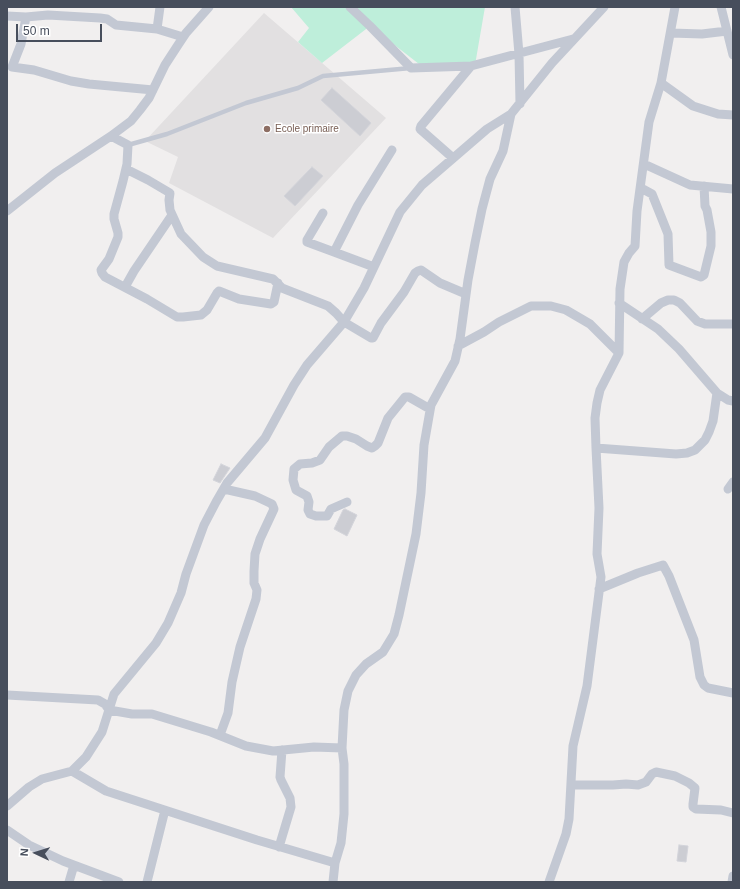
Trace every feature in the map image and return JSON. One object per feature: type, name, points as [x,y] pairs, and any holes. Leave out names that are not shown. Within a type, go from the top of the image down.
[{"type":"street","points":[[157,29],[160,7]]},
{"type":"street","points":[[7,211],[55,173],[111,136],[136,116],[183,37],[209,7]]},
{"type":"street","points":[[350,7],[411,68],[471,66],[573,39]]},
{"type":"street","points":[[515,7],[519,54],[520,104]]},
{"type":"street","points":[[7,806],[29,787],[42,779],[72,771],[86,757],[102,732],[114,694],[156,643],[168,623],[181,593],[186,574],[204,525],[224,488],[265,438],[294,385],[307,365],[344,322],[364,288],[400,212],[422,185],[487,129],[511,114],[552,63],[604,7]]},
{"type":"street","points":[[549,882],[566,834],[569,819],[574,746],[587,686],[595,614],[601,577],[597,554],[600,508],[596,448],[596,403],[600,390],[619,353],[619,303],[624,262],[635,246],[637,211],[649,122],[661,83],[676,7]]},
{"type":"street","points":[[721,7],[733,55]]},
{"type":"street","points":[[7,16],[26,17],[48,15],[100,18],[107,19],[116,25],[157,29],[183,37]]},
{"type":"street","points":[[26,17],[21,44],[9,67],[34,70],[71,81],[89,84],[152,90]]},
{"type":"street","points":[[671,34],[702,34],[727,31]]},
{"type":"street","points":[[453,158],[420,129],[471,66]]},
{"type":"street","points":[[661,83],[693,106],[718,114],[733,115]]},
{"type":"street","points":[[333,882],[335,863],[341,843],[344,814],[344,764],[342,748],[344,710],[348,691],[356,675],[366,664],[383,652],[394,634],[416,534],[421,493],[424,445],[430,409],[433,400],[455,362],[482,209],[491,176],[505,146],[511,114]]},
{"type":"street","points":[[111,136],[128,146],[126,170],[114,214],[118,237],[109,259],[102,270],[102,274],[176,317],[201,315],[207,310],[219,291],[239,299],[271,304],[274,302],[278,283]]},
{"type":"street","points":[[334,252],[358,205],[392,150]]},
{"type":"street","points":[[644,164],[690,184],[733,189]]},
{"type":"street","points":[[126,170],[170,193],[170,210],[181,234],[203,257],[217,266],[272,279],[282,288],[328,306],[336,312],[344,322],[368,337],[373,338],[381,323],[404,292],[415,273],[418,271],[421,270],[440,283],[466,294]]},
{"type":"street","points":[[641,188],[652,194],[668,234],[669,265],[701,277],[704,275],[711,246],[711,232],[705,206],[704,186]]},
{"type":"street","points":[[323,213],[307,240],[309,243],[374,267]]},
{"type":"street","points":[[125,287],[172,214]]},
{"type":"street","points":[[642,319],[661,303],[668,300],[674,300],[680,303],[697,320],[705,324],[733,324]]},
{"type":"street","points":[[619,303],[658,329],[679,348],[717,393],[728,400],[733,401]]},
{"type":"street","points":[[458,346],[484,332],[498,322],[531,306],[551,306],[566,310],[590,324],[619,353]]},
{"type":"street","points":[[596,448],[676,454],[687,453],[695,450],[705,440],[709,432],[713,421],[717,393]]},
{"type":"street","points":[[347,502],[331,509],[327,516],[316,516],[310,514],[308,510],[309,502],[307,496],[296,490],[293,480],[294,469],[300,464],[312,463],[320,460],[329,447],[342,436],[356,439],[372,448],[378,442],[388,418],[405,397],[409,397],[430,409]]},
{"type":"street","points":[[220,735],[228,712],[240,647],[256,599],[257,590],[254,583],[255,554],[260,539],[274,509],[272,504],[255,496],[224,488]]},
{"type":"street","points":[[599,589],[638,573],[663,565],[669,576],[694,640],[700,677],[704,685],[708,688],[733,693]]},
{"type":"street","points":[[7,695],[98,700],[105,704],[109,710],[132,714],[152,714],[182,722],[246,746],[273,751],[314,747],[342,748]]},
{"type":"street","points":[[279,847],[291,807],[290,798],[280,776],[282,750]]},
{"type":"street","points":[[72,771],[106,791],[279,847],[335,863]]},
{"type":"street","points":[[571,785],[638,785],[646,782],[652,774],[656,772],[675,776],[689,783],[695,788],[693,807],[696,809],[721,810],[733,813]]},
{"type":"street","points":[[147,882],[165,810]]},
{"type":"street","points":[[7,830],[29,845],[74,865],[119,882]]},
{"type":"street","points":[[69,882],[74,865]]},
{"type":"street","points":[[732,882],[733,876]]},
{"type":"lane","points":[[128,146],[167,134],[246,103],[298,88],[323,76],[411,68]]},
{"type":"shaded area","points":[[264,13],[386,118],[273,238],[169,183],[178,157],[145,141]]},
{"type":"green space","points":[[291,7],[485,7],[475,65],[428,71],[370,26],[322,63],[298,42],[309,28]]},
{"type":"building","points":[[332,88],[371,123],[360,136],[321,100]]},
{"type":"building","points":[[312,167],[323,176],[295,206],[284,196]]},
{"type":"building","points":[[221,464],[230,468],[220,483],[213,480]]},
{"type":"building","points":[[345,509],[357,515],[347,536],[334,529],[343,510]]},
{"type":"building","points":[[679,845],[688,846],[686,862],[677,861]]},
{"type":"place","name":"Ecole primaire","points":[[267,129]]}]
